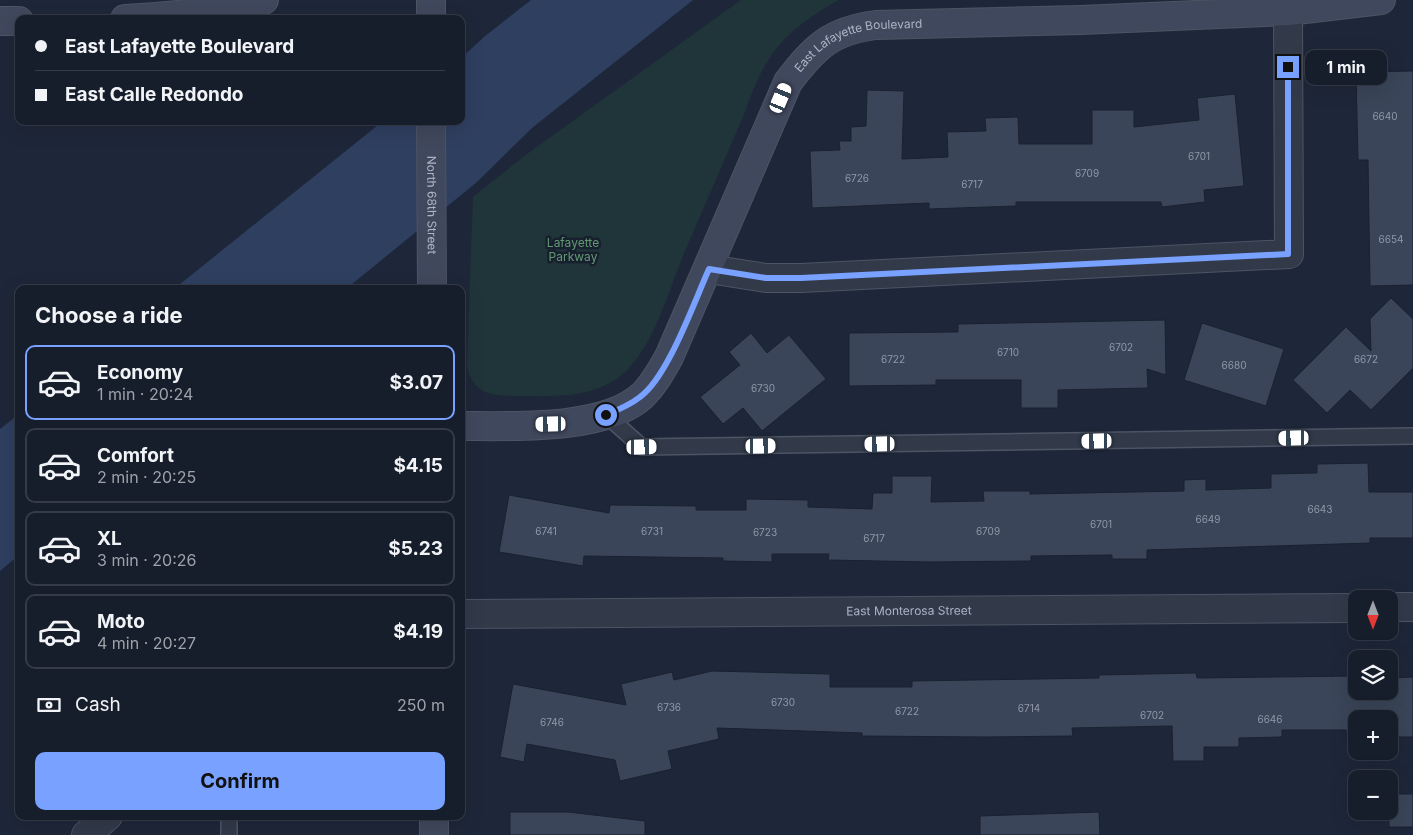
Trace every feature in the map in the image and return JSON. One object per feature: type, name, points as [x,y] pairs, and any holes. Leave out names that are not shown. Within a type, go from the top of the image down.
[{"type":"street","points":[[179,15],[264,0]]},
{"type":"street","points":[[430,15],[431,0]]},
{"type":"street","name":"East Lafayette Boulevard","points":[[465,426],[571,423],[606,415],[641,396],[654,384],[669,357],[709,269],[788,82],[807,57],[833,36],[856,28],[876,25],[1081,20],[1288,11],[1337,2],[1381,0]]},
{"type":"street","points":[[709,269],[766,278],[801,278],[1288,254],[1288,11]]},
{"type":"street","points":[[0,21],[15,21]]},
{"type":"street","name":"North 68th Street","points":[[431,125],[432,285]]},
{"type":"street","points":[[1398,607],[1413,607]]},
{"type":"street","name":"East Monterosa Street","points":[[465,614],[1348,608]]},
{"type":"street","points":[[86,835],[103,820]]},
{"type":"street","points":[[434,820],[434,835]]},
{"type":"lane","points":[[606,415],[642,447],[1413,436]]},
{"type":"lane","points":[[229,820],[229,835]]},
{"type":"green space","name":"Lafayette Parkway","points":[[741,0],[839,0],[804,22],[779,45],[769,59],[753,91],[658,319],[641,353],[619,377],[607,384],[582,393],[556,396],[507,396],[491,394],[479,388],[470,376],[467,367],[473,197],[527,154]]},
{"type":"water","points":[[531,0],[693,0],[532,128],[477,182],[351,285],[179,285],[378,125],[465,125],[465,54]]},
{"type":"water","points":[[15,417],[15,558],[0,571],[0,429]]},
{"type":"building","points":[[1413,71],[1413,285],[1370,286],[1368,160],[1358,160],[1356,72]]},
{"type":"building","points":[[867,90],[904,91],[902,159],[948,157],[947,132],[986,131],[985,118],[1018,117],[1019,144],[1092,144],[1092,110],[1134,110],[1134,127],[1199,120],[1197,98],[1235,94],[1244,186],[1204,190],[1205,202],[1162,207],[1161,202],[1016,202],[1016,206],[929,209],[929,203],[812,208],[810,151],[840,150],[839,141],[851,141],[851,127],[866,126]]},
{"type":"building","points":[[1391,298],[1413,319],[1413,368],[1371,410],[1350,390],[1327,413],[1293,380],[1346,327],[1371,351],[1370,319]]},
{"type":"building","points":[[1165,320],[1166,375],[1147,369],[1148,388],[1058,390],[1058,408],[1021,408],[1021,380],[936,380],[936,385],[849,386],[849,333],[958,332],[958,324]]},
{"type":"building","points":[[1202,323],[1284,349],[1266,406],[1184,380]]},
{"type":"building","points":[[751,333],[767,353],[789,335],[826,379],[762,431],[743,408],[723,424],[700,397],[740,365],[729,352]]},
{"type":"building","points":[[1368,463],[1369,492],[1413,492],[1413,538],[1370,538],[1370,543],[1147,550],[1147,559],[1112,559],[1112,555],[1031,556],[1031,561],[828,560],[829,554],[772,554],[772,562],[723,561],[723,558],[584,556],[583,566],[499,552],[509,495],[609,513],[610,505],[696,506],[696,510],[746,510],[746,499],[808,500],[808,507],[872,509],[873,493],[892,493],[892,476],[932,476],[931,502],[984,501],[983,491],[1030,491],[1030,494],[1184,491],[1184,480],[1206,479],[1206,490],[1271,488],[1271,474],[1317,473],[1317,464]]},
{"type":"building","points":[[712,671],[830,674],[830,687],[912,687],[912,681],[1099,678],[1099,675],[1196,673],[1197,678],[1348,676],[1348,700],[1398,700],[1398,678],[1413,677],[1413,737],[1398,737],[1398,710],[1348,710],[1348,738],[1346,730],[1282,730],[1282,737],[1239,738],[1239,747],[1204,747],[1204,761],[1173,761],[1172,726],[1072,728],[1073,736],[986,737],[862,736],[862,733],[717,728],[719,739],[668,751],[672,769],[620,781],[615,760],[527,744],[524,762],[500,757],[513,684],[626,705],[621,684],[672,672],[674,680]]},
{"type":"building","points":[[1398,794],[1413,794],[1413,827],[1389,827],[1389,820],[1398,820]]},
{"type":"building","points":[[510,812],[568,812],[645,821],[645,835],[510,835]]},
{"type":"building","points":[[1099,812],[1100,835],[980,835],[980,816]]},
{"type":"route","points":[[606,415],[641,396],[654,384],[669,357],[709,269],[736,275],[766,278],[801,278],[1288,254],[1288,67]]}]
